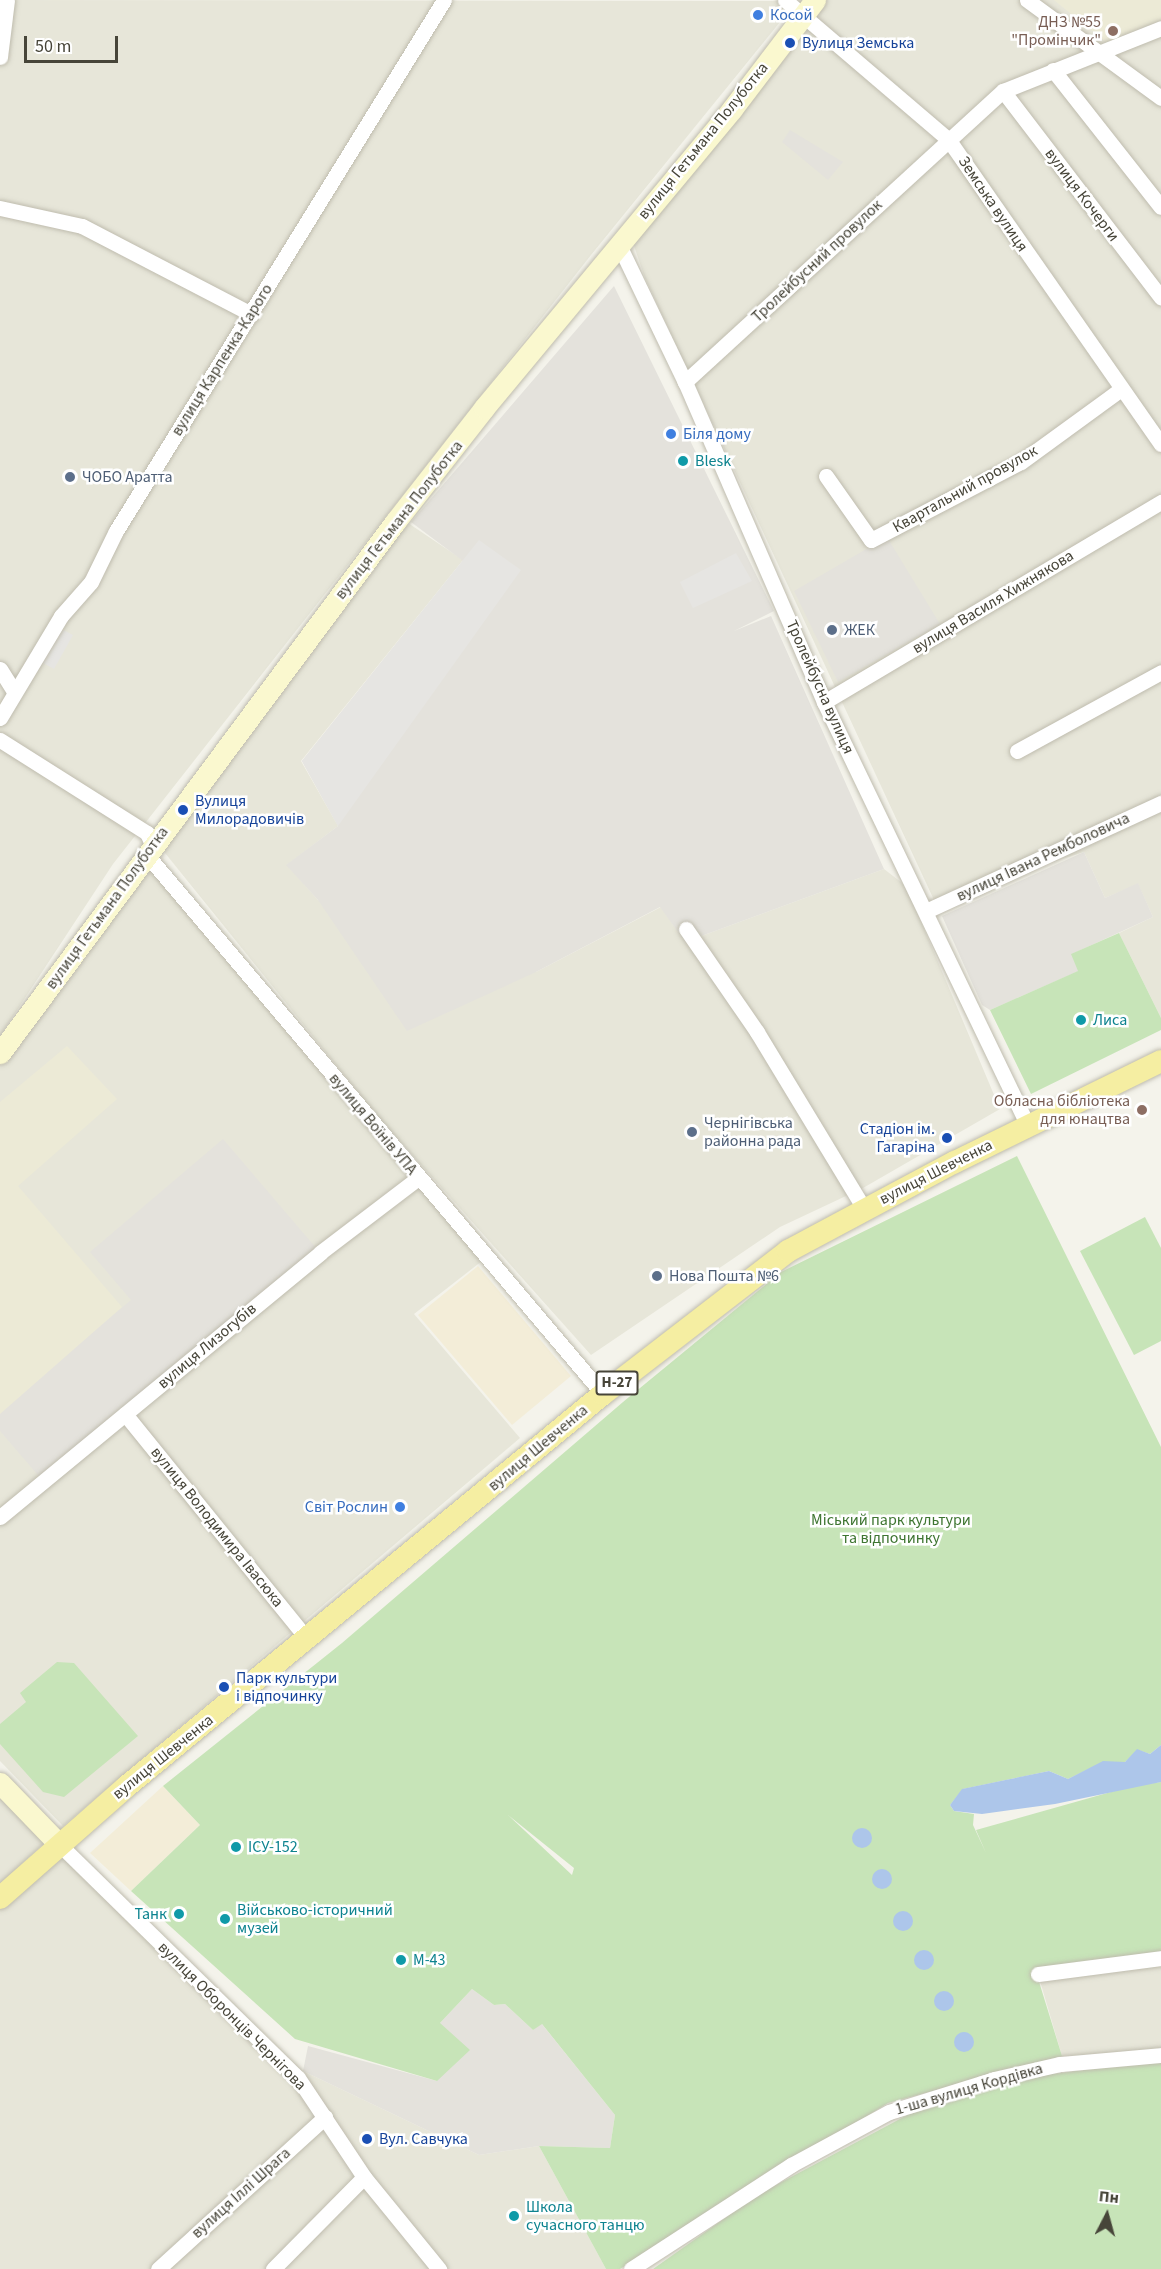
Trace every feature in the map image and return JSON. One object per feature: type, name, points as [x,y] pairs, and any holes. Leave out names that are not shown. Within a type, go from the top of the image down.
[{"type":"main road","name":"вулиця Шевченка","points":[[0,1898],[58,1844],[308,1640],[603,1394],[788,1251],[864,1209],[1161,1061]]},
{"type":"street","points":[[0,57],[7,0]]},
{"type":"street","name":"вулиця Карпенка-Карого","points":[[0,718],[14,691],[62,616],[91,582],[116,531],[444,0]]},
{"type":"street","name":"Земська вулиця","points":[[785,0],[810,8],[948,139],[1161,444]]},
{"type":"street","points":[[1027,0],[1097,54],[1161,98]]},
{"type":"street","name":"вулиця Гетьмана Полуботка","points":[[0,1053],[149,849],[484,408],[620,245],[810,8]]},
{"type":"street","points":[[948,139],[1003,91],[1161,28]]},
{"type":"street","points":[[1053,70],[1161,207]]},
{"type":"street","name":"вулиця Кочерги","points":[[1003,91],[1161,298]]},
{"type":"street","name":"Тролейбусний провулок","points":[[685,382],[948,139]]},
{"type":"street","points":[[0,208],[82,226],[251,314]]},
{"type":"street","name":"Тролейбусна вулиця","points":[[620,245],[685,382],[824,702],[1028,1126]]},
{"type":"street","name":"Квартальний провулок","points":[[826,476],[871,540],[1021,462],[1121,389]]},
{"type":"street","name":"вулиця Василя Хижнякова","points":[[824,702],[1161,502]]},
{"type":"street","points":[[0,669],[14,691]]},
{"type":"street","points":[[1017,751],[1161,672]]},
{"type":"street","name":"вулиця Воїнів УПА","points":[[0,740],[147,833],[149,849],[418,1178],[603,1394]]},
{"type":"street","name":"вулиця Івана Ремболовича","points":[[926,911],[1161,803]]},
{"type":"street","points":[[686,929],[757,1032],[864,1209]]},
{"type":"street","name":"вулиця Лизогубів","points":[[0,1517],[418,1178]]},
{"type":"street","name":"вулиця Володимира Івасюка","points":[[125,1414],[308,1640]]},
{"type":"street","name":"вулиця Оборонців Чернігова","points":[[0,1783],[58,1844],[298,2078],[363,2177],[439,2269]]},
{"type":"street","points":[[1038,1974],[1161,1958]]},
{"type":"street","name":"1-ша вулиця Кордівка","points":[[631,2269],[760,2184],[890,2112],[955,2091],[1060,2064],[1161,2055]]},
{"type":"street","name":"вулиця Іллі Шрага","points":[[158,2269],[325,2117]]},
{"type":"street","points":[[273,2269],[363,2177]]},
{"type":"shaded area","points":[[0,0],[797,1],[591,255],[113,864],[0,1036]]},
{"type":"shaded area","points":[[824,0],[1161,0],[1161,1018],[1119,933],[1153,917],[1138,884],[1105,898],[1084,852],[934,900],[645,278],[632,240]]},
{"type":"shaded area","name":"ДНЗ №55 \"Промінчик\"","points":[[1054,0],[1161,0],[1161,20],[1106,42]]},
{"type":"shaded area","points":[[790,130],[843,162],[828,180],[782,142]]},
{"type":"shaded area","points":[[614,286],[774,611],[734,631],[771,616],[884,869],[685,942],[660,907],[536,972],[407,1031],[318,900],[286,865],[338,826],[302,761],[463,561],[411,522]]},
{"type":"shaded area","points":[[408,523],[463,560],[301,761],[338,826],[287,865],[318,900],[536,972],[661,907],[685,942],[884,869],[906,886],[1000,1109],[863,1188],[780,1227],[591,1355],[374,1112],[161,848]]},
{"type":"shaded area","points":[[887,537],[940,624],[838,682],[794,591]]},
{"type":"shaded area","points":[[479,540],[521,570],[338,826],[302,761]]},
{"type":"shaded area","points":[[736,553],[752,581],[693,608],[680,582]]},
{"type":"shaded area","points":[[58,627],[73,635],[54,669],[39,661]]},
{"type":"shaded area","points":[[1084,852],[1105,898],[1138,883],[1153,917],[1072,954],[1079,971],[990,1010],[982,1005],[942,916]]},
{"type":"shaded area","points":[[146,862],[482,1261],[414,1314],[520,1438],[63,1826],[0,1761],[0,1058]]},
{"type":"shaded area","points":[[67,1046],[117,1099],[18,1186],[122,1307],[0,1414],[0,1102]]},
{"type":"shaded area","points":[[223,1139],[317,1249],[43,1481],[0,1431],[0,1410],[131,1300],[90,1252]]},
{"type":"shaded area","points":[[478,1266],[571,1376],[512,1425],[418,1315]]},
{"type":"shaded area","points":[[163,1786],[200,1825],[131,1891],[90,1853]]},
{"type":"shaded area","points":[[0,1795],[45,1842],[0,1884]]},
{"type":"shaded area","points":[[58,1853],[303,2071],[479,2155],[539,2146],[606,2269],[0,2269],[0,1904]]},
{"type":"shaded area","points":[[1161,1958],[1161,2051],[1062,2056],[1038,1974]]},
{"type":"shaded area","points":[[472,1989],[494,2005],[505,2004],[533,2030],[541,2023],[615,2115],[610,2148],[539,2146],[479,2155],[303,2071],[308,2046],[437,2081],[440,2023]]},
{"type":"green space","points":[[1119,933],[1161,1018],[1161,1030],[1031,1094],[990,1010],[1078,971],[1071,954]]},
{"type":"green space","name":"Міський парк культури та відпочинку","points":[[1017,1156],[1161,1447],[1161,1745],[1150,1754],[1138,1750],[1125,1762],[1103,1762],[1068,1779],[1049,1771],[963,1789],[950,1805],[954,1811],[974,1814],[973,1825],[986,1853],[976,1830],[1132,1786],[1161,1782],[1161,1958],[1036,1972],[1062,2056],[888,2103],[620,2269],[606,2269],[539,2146],[610,2148],[615,2115],[542,2024],[533,2030],[505,2004],[494,2005],[472,1989],[440,2023],[470,2050],[437,2081],[295,2039],[131,1891],[200,1825],[163,1786],[342,1643],[623,1402],[781,1272]],"holes":[[[508,1815],[574,1868],[572,1875]]]},
{"type":"green space","points":[[1145,1217],[1161,1248],[1161,1341],[1134,1355],[1080,1251]]},
{"type":"green space","points":[[57,1662],[74,1663],[138,1736],[64,1797],[43,1792],[0,1744],[0,1724],[26,1702],[20,1693]]},
{"type":"green space","points":[[1161,2060],[1161,2269],[653,2269],[759,2194],[928,2104],[1015,2079]]},
{"type":"water","points":[[1161,1745],[1161,1782],[1055,1804],[982,1814],[954,1811],[950,1805],[962,1789],[1049,1771],[1068,1779],[1103,1761],[1125,1762],[1137,1749],[1150,1754]]},
{"type":"water","points":[[862,1828],[869,1831],[872,1838],[869,1845],[862,1848],[855,1845],[852,1838],[855,1831]]},
{"type":"water","points":[[882,1869],[889,1872],[892,1879],[889,1886],[882,1889],[875,1886],[872,1879],[875,1872]]},
{"type":"water","points":[[903,1911],[910,1914],[913,1921],[910,1928],[903,1931],[896,1928],[893,1921],[896,1914]]},
{"type":"water","points":[[924,1950],[931,1953],[934,1960],[931,1967],[924,1970],[917,1967],[914,1960],[917,1953]]},
{"type":"water","points":[[944,1991],[951,1994],[954,2001],[951,2008],[944,2011],[937,2008],[934,2001],[937,1994]]},
{"type":"water","points":[[964,2032],[971,2035],[974,2042],[971,2049],[964,2052],[957,2049],[954,2042],[957,2035]]},
{"type":"place","name":"Косой","points":[[758,15]]},
{"type":"place","name":"ДНЗ №55 \"Промінчик\"","points":[[1113,31]]},
{"type":"place","name":"Вулиця Земська","points":[[790,43]]},
{"type":"place","name":"Біля дому","points":[[671,434]]},
{"type":"place","name":"Blesk","points":[[683,461]]},
{"type":"place","name":"ЧОБО Аратта","points":[[70,477]]},
{"type":"place","name":"ЖЕК","points":[[832,630]]},
{"type":"place","name":"Вулиця Милорадовичів","points":[[183,810]]},
{"type":"place","name":"Лиса","points":[[1081,1020]]},
{"type":"place","name":"Обласна бібліотека для юнацтва","points":[[1142,1110]]},
{"type":"place","name":"Чернігівська районна рада","points":[[692,1132]]},
{"type":"place","name":"Стадіон ім. Гагаріна","points":[[947,1138]]},
{"type":"place","name":"Нова Пошта №6","points":[[657,1276]]},
{"type":"place","name":"Світ Рослин","points":[[400,1507]]},
{"type":"place","name":"Парк культури і відпочинку","points":[[224,1687]]},
{"type":"place","name":"ІСУ-152","points":[[236,1847]]},
{"type":"place","name":"Танк","points":[[179,1914]]},
{"type":"place","name":"Військово-історичний музей","points":[[225,1919]]},
{"type":"place","name":"М-43","points":[[401,1960]]},
{"type":"place","name":"Вул. Савчука","points":[[367,2139]]},
{"type":"place","name":"Школа сучасного танцю","points":[[514,2216]]}]
